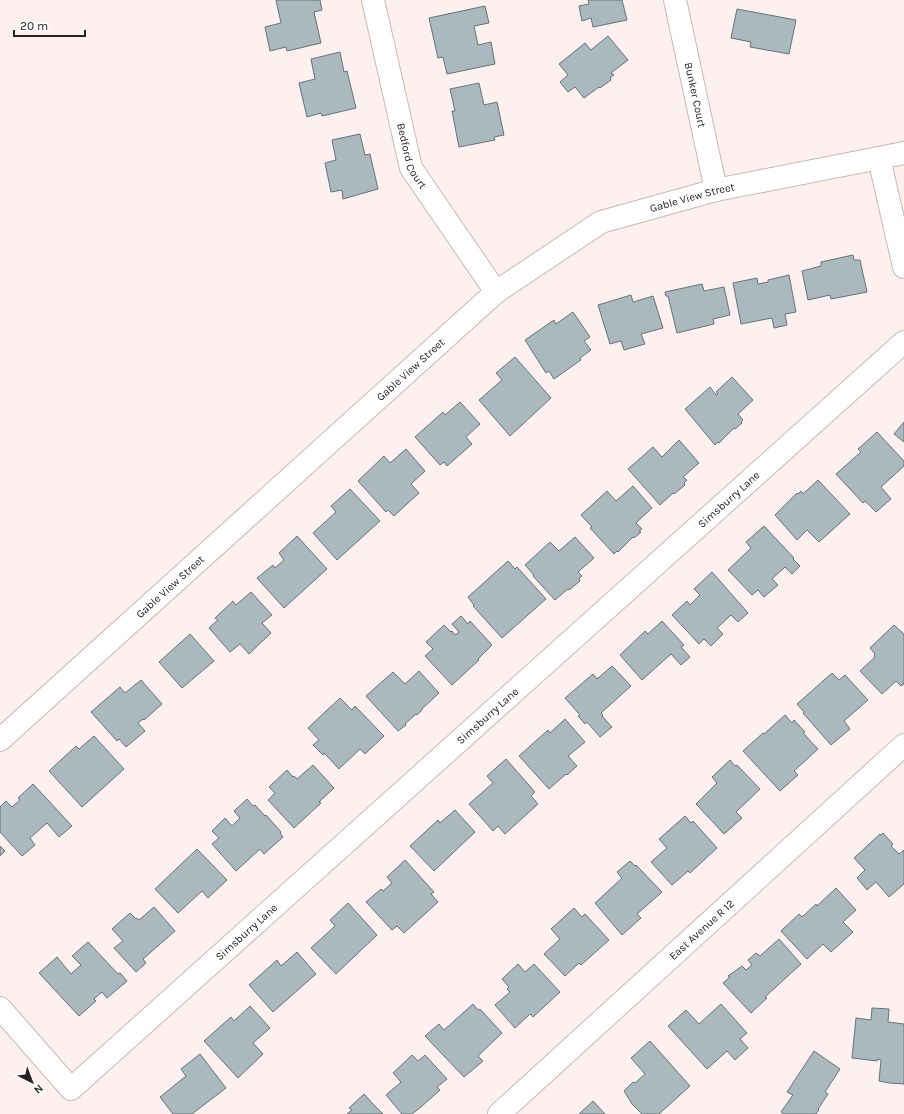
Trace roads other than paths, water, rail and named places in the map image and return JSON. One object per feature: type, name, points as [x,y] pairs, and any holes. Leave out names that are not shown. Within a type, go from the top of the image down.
[{"type":"street","name":"Bedford Court","points":[[372,0],[410,168],[496,292]]},
{"type":"street","name":"Bunker Court","points":[[675,0],[716,190]]},
{"type":"street","name":"Gable View Street","points":[[0,740],[496,292],[601,222],[716,190],[904,153]]},
{"type":"street","points":[[879,158],[904,267]]},
{"type":"street","name":"Simsburry Lane","points":[[0,1008],[71,1089],[904,342]]},
{"type":"street","name":"East Avenue R 12","points":[[499,1114],[900,755]]}]
